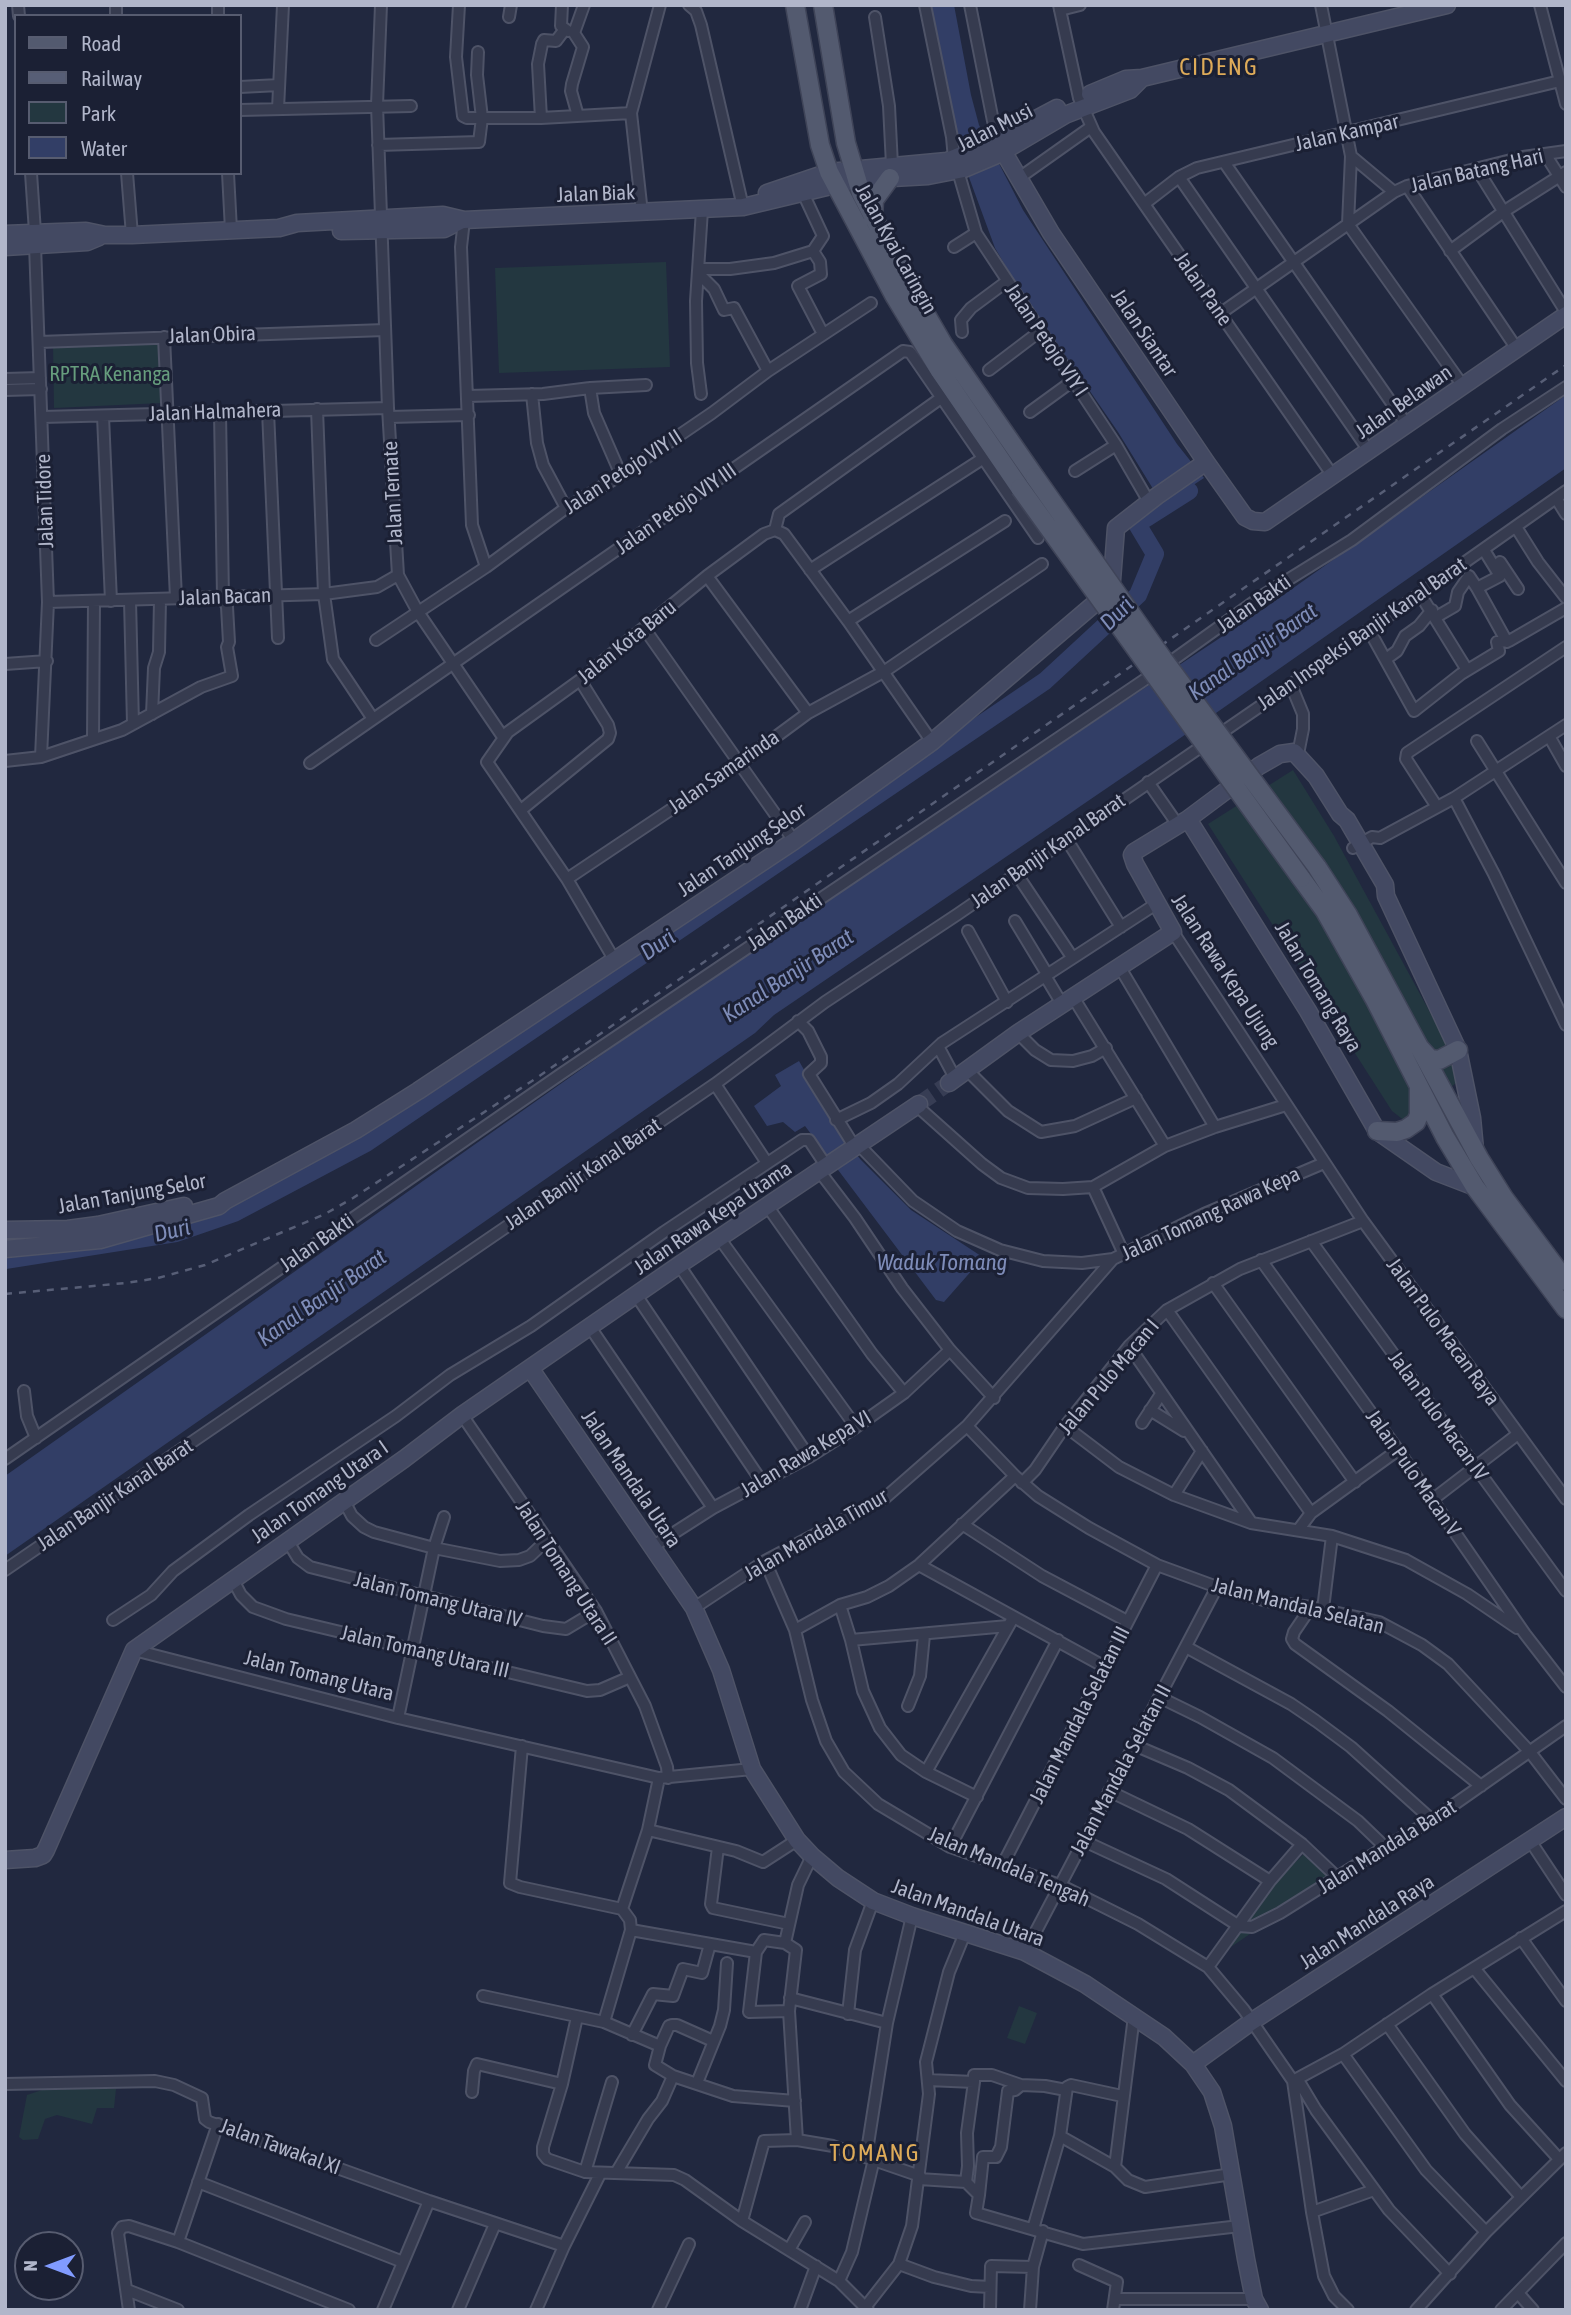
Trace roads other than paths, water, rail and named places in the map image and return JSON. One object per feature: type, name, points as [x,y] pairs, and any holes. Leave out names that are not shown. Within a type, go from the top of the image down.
[{"type":"main road","name":"Jalan Kyai Caringin","points":[[795,5],[820,145],[832,178],[894,295],[933,361],[1020,488]]},
{"type":"main road","name":"Jalan Kyai Caringin","points":[[823,5],[854,175],[874,220],[943,344],[1163,659],[1317,867],[1348,915],[1418,1046]]},
{"type":"main road","points":[[874,220],[874,200],[891,172]]},
{"type":"main road","name":"Jalan Tomang Raya","points":[[1020,488],[1325,911],[1445,1137],[1475,1187],[1566,1309]]},
{"type":"main road","points":[[1418,1046],[1430,1059],[1439,1060],[1458,1050]]},
{"type":"main road","points":[[1418,1046],[1504,1198],[1566,1281]]},
{"type":"main road","points":[[1377,1131],[1397,1132],[1416,1122],[1419,1115],[1419,1085]]},
{"type":"street","points":[[278,108],[283,5]]},
{"type":"street","name":"Jalan Ternate","points":[[381,5],[376,105],[388,413],[398,575],[452,665],[503,737]]},
{"type":"street","points":[[459,5],[456,57],[463,117],[541,118],[631,113]]},
{"type":"street","points":[[562,5],[561,26],[570,31],[583,47],[571,91],[578,116]]},
{"type":"street","points":[[541,118],[538,64],[542,44],[544,40],[556,41],[570,31],[584,5]]},
{"type":"street","points":[[642,213],[631,113],[660,5]]},
{"type":"street","points":[[690,5],[696,11],[701,25],[739,205]]},
{"type":"street","name":"Jalan Petojo VIY I","points":[[925,5],[952,137],[976,233],[1039,332],[1153,499]]},
{"type":"street","name":"Jalan Siantar","points":[[970,5],[998,147],[1051,233],[1205,463],[1245,517],[1265,522]]},
{"type":"street","points":[[1060,8],[1080,5]]},
{"type":"street","points":[[1321,5],[1352,156],[1348,224],[1463,386]]},
{"type":"street","name":"Jalan Musi","points":[[854,175],[959,164],[1065,115],[1081,103],[1126,79],[1142,78],[1328,37],[1447,5]]},
{"type":"street","points":[[1540,5],[1566,104]]},
{"type":"street","name":"Jalan Pane","points":[[1060,8],[1081,103],[1091,127],[1333,476]]},
{"type":"street","points":[[875,17],[889,106],[891,172]]},
{"type":"street","points":[[378,145],[479,142],[482,118],[477,76],[478,52]]},
{"type":"street","points":[[458,77],[477,76]]},
{"type":"street","name":"Jalan Kampar","points":[[1144,204],[1179,177],[1198,167],[1560,81]]},
{"type":"street","points":[[242,86],[279,85]]},
{"type":"street","points":[[242,110],[411,106]]},
{"type":"street","points":[[1019,178],[1091,127]]},
{"type":"street","name":"Jalan Batang Hari","points":[[1352,156],[1394,192],[1407,186],[1477,169],[1566,151]]},
{"type":"street","points":[[1545,154],[1562,174],[1566,187]]},
{"type":"street","points":[[1224,162],[1406,425]]},
{"type":"street","points":[[1477,169],[1566,313]]},
{"type":"street","points":[[1450,251],[1503,212],[1562,174]]},
{"type":"street","name":"Jalan Tidore","points":[[31,175],[48,602],[41,757]]},
{"type":"street","points":[[127,175],[132,235]]},
{"type":"street","points":[[228,175],[231,230]]},
{"type":"street","name":"Jalan Biak","points":[[739,205],[832,178],[854,175]]},
{"type":"street","points":[[1179,177],[1369,451]]},
{"type":"street","name":"Jalan Biak","points":[[5,234],[87,242],[105,235],[279,228],[297,223],[381,224],[443,215],[463,220],[702,211],[803,193],[832,178]]},
{"type":"street","points":[[1407,186],[1517,349]]},
{"type":"street","points":[[1220,313],[1394,192]]},
{"type":"street","points":[[699,272],[774,263],[813,251],[822,236],[803,193]]},
{"type":"street","points":[[701,394],[697,363],[696,301],[702,211]]},
{"type":"street","points":[[463,220],[461,247],[472,530],[486,567]]},
{"type":"street","points":[[954,247],[976,233]]},
{"type":"street","name":"Jalan Biak","points":[[5,247],[35,239]]},
{"type":"street","points":[[813,251],[820,262],[821,274],[798,286],[823,334]]},
{"type":"street","points":[[699,272],[714,289],[724,310],[734,308],[768,371]]},
{"type":"street","points":[[962,332],[961,320],[971,308],[1006,282]]},
{"type":"street","name":"Jalan Petojo VIY II","points":[[376,640],[486,567],[566,508],[621,475],[768,371],[871,303]]},
{"type":"street","name":"Jalan Belawan","points":[[1265,522],[1566,313]]},
{"type":"street","name":"Jalan Obira","points":[[39,341],[385,330]]},
{"type":"street","points":[[989,370],[1039,332]]},
{"type":"street","points":[[164,337],[176,598]]},
{"type":"street","name":"Jalan Petojo VIY III","points":[[310,764],[903,351],[910,352],[941,398]]},
{"type":"street","points":[[5,379],[40,384]]},
{"type":"street","points":[[1030,412],[1074,380]]},
{"type":"street","points":[[5,390],[40,384]]},
{"type":"street","points":[[468,396],[646,385]]},
{"type":"street","name":"Jalan Bakti","points":[[5,1459],[561,1074],[1159,670],[1265,594],[1352,540],[1502,429],[1566,387]]},
{"type":"street","points":[[590,388],[594,413],[621,475]]},
{"type":"street","points":[[532,394],[537,443],[543,465],[566,508]]},
{"type":"street","points":[[932,742],[885,671],[784,534],[775,530],[779,514],[941,398],[1038,538]]},
{"type":"street","points":[[317,409],[324,594],[333,659],[371,716]]},
{"type":"street","name":"Jalan Halmahera","points":[[42,417],[317,409],[469,415]]},
{"type":"street","points":[[268,411],[278,638]]},
{"type":"street","points":[[5,761],[41,757],[122,730],[201,687],[232,676],[227,647],[227,607],[223,597],[220,412]]},
{"type":"street","points":[[103,416],[111,601]]},
{"type":"street","points":[[1075,471],[1116,445]]},
{"type":"street","points":[[810,570],[979,461]]},
{"type":"street","name":"Jalan Tanjung Selor","points":[[5,1249],[100,1240],[219,1206],[225,1200],[356,1130],[615,961],[794,841],[932,742],[1108,591],[1112,580],[1114,532],[1153,499],[1205,463]]},
{"type":"street","name":"Jalan Inspeksi Banjir Kanal Barat","points":[[1153,779],[1460,565],[1488,553],[1566,491]]},
{"type":"street","points":[[1556,498],[1566,514]]},
{"type":"street","points":[[848,621],[1005,521]]},
{"type":"street","name":"Jalan Kota Baru","points":[[521,810],[486,762],[503,737],[580,680],[707,576],[764,534],[775,530]]},
{"type":"street","points":[[1518,530],[1538,562],[1566,598]]},
{"type":"street","points":[[1477,589],[1500,576],[1488,553]]},
{"type":"street","points":[[1488,553],[1518,589]]},
{"type":"street","name":"Jalan Samarinda","points":[[567,879],[739,764],[808,713],[885,671],[1042,564]]},
{"type":"street","points":[[1460,565],[1507,642]]},
{"type":"street","name":"Jalan Bacan","points":[[48,602],[324,594],[377,587],[398,575]]},
{"type":"street","points":[[707,576],[808,713]]},
{"type":"street","points":[[1386,659],[1397,651],[1405,636],[1434,613],[1455,606],[1458,592],[1469,576]]},
{"type":"street","points":[[1420,594],[1467,670]]},
{"type":"street","points":[[152,714],[153,668],[159,652],[160,599]]},
{"type":"street","points":[[130,600],[133,724]]},
{"type":"street","points":[[93,738],[94,601]]},
{"type":"street","points":[[1369,630],[1414,711],[1467,670],[1499,652],[1497,643],[1507,642],[1566,608]]},
{"type":"street","points":[[644,628],[794,841]]},
{"type":"street","points":[[1437,807],[1406,759],[1407,753],[1566,647]]},
{"type":"street","points":[[5,664],[47,661]]},
{"type":"street","points":[[580,680],[608,725],[608,739],[521,810],[567,879],[615,961]]},
{"type":"street","points":[[1291,685],[1303,714],[1298,754]]},
{"type":"street","points":[[1367,846],[1454,798],[1566,725]]},
{"type":"street","points":[[1549,736],[1566,766]]},
{"type":"street","points":[[1477,741],[1566,883]]},
{"type":"street","points":[[1153,779],[1187,819],[1259,766],[1280,754],[1298,754],[1367,846],[1385,885],[1386,895],[1458,1050],[1472,1118],[1475,1150]]},
{"type":"street","name":"Jalan Banjir Kanal Barat","points":[[5,1570],[715,1084],[798,1021],[1153,779]]},
{"type":"street","points":[[1454,798],[1562,1002],[1566,1025]]},
{"type":"street","name":"Jalan Rawa Kepa Ujung","points":[[1187,819],[1132,855],[1173,932],[1324,1163]]},
{"type":"street","name":"Jalan Tomang Raya","points":[[1187,819],[1308,1011],[1377,1131],[1436,1172],[1475,1187]]},
{"type":"street","points":[[1066,840],[1121,926]]},
{"type":"street","points":[[1367,846],[1377,890],[1386,895]]},
{"type":"street","points":[[1016,873],[1072,957]]},
{"type":"street","points":[[836,1120],[898,1084],[939,1048],[1072,957],[1156,904]]},
{"type":"street","points":[[1015,921],[1047,976],[1106,1048],[1165,1146]]},
{"type":"street","points":[[968,931],[1007,1002]]},
{"type":"street","points":[[957,1077],[1067,1000],[1173,932]]},
{"type":"street","points":[[1119,966],[1215,1127]]},
{"type":"street","points":[[798,1021],[808,1031],[821,1057],[821,1063],[809,1074],[836,1120],[855,1146],[913,1201],[957,1231],[1000,1250],[1043,1261],[1082,1263],[1113,1259]]},
{"type":"street","points":[[1018,1033],[1035,1050],[1051,1060],[1073,1061],[1092,1056],[1106,1048]]},
{"type":"street","points":[[939,1048],[957,1077],[1041,1132],[1075,1126],[1136,1098]]},
{"type":"street","points":[[715,1084],[768,1164]]},
{"type":"street","points":[[918,1105],[982,1164],[1001,1178],[1028,1188],[1093,1187],[1165,1146],[1286,1105]]},
{"type":"street","name":"Jalan Rawa Kepa Utama","points":[[530,1368],[918,1105]]},
{"type":"street","points":[[113,1620],[151,1595],[173,1571],[249,1514],[396,1416],[450,1375],[531,1326],[664,1231],[806,1139],[902,1288],[950,1350],[994,1398]]},
{"type":"street","name":"Jalan Pulo Macan Raya","points":[[1324,1163],[1363,1221],[1566,1499]]},
{"type":"street","name":"Jalan Tomang Rawa Kepa","points":[[994,1398],[1113,1259],[1204,1213],[1324,1163]]},
{"type":"street","points":[[1093,1187],[1123,1252]]},
{"type":"street","name":"Jalan Tanjung Selor","points":[[5,1230],[68,1229],[98,1225],[205,1201],[225,1200]]},
{"type":"street","points":[[768,1207],[872,1353],[904,1393]]},
{"type":"street","name":"Jalan Pulo Macan I","points":[[795,1630],[840,1605],[867,1597],[889,1586],[919,1565],[962,1524],[1018,1479],[1035,1469],[1065,1426],[1129,1346],[1167,1310],[1213,1283],[1261,1260],[1363,1221]]},
{"type":"street","points":[[720,1239],[856,1427]]},
{"type":"street","name":"Jalan Pulo Macan IV","points":[[1311,1241],[1566,1591]]},
{"type":"street","name":"Jalan Pulo Macan V","points":[[1261,1260],[1398,1450],[1525,1634],[1566,1687]]},
{"type":"street","points":[[679,1265],[809,1457]]},
{"type":"street","points":[[1213,1283],[1354,1482]]},
{"type":"street","points":[[636,1295],[762,1482]]},
{"type":"street","points":[[1167,1310],[1311,1513]]},
{"type":"street","points":[[590,1327],[713,1508]]},
{"type":"street","points":[[1129,1346],[1251,1523]]},
{"type":"street","name":"Jalan Rawa Kepa VI","points":[[652,1546],[713,1508],[809,1457],[856,1427],[904,1393],[950,1350]]},
{"type":"street","name":"Jalan Tomang Utara I","points":[[134,1650],[530,1368]]},
{"type":"street","name":"Jalan Mandala Utara","points":[[530,1368],[694,1608],[720,1670],[752,1769],[797,1840],[812,1856],[838,1878],[873,1901],[1025,1952],[1085,1984],[1164,2037],[1193,2064],[1212,2092],[1223,2126],[1257,2304]]},
{"type":"street","points":[[24,1391],[27,1416],[36,1438]]},
{"type":"street","points":[[1142,1423],[1161,1394]]},
{"type":"street","name":"Jalan Mandala Timur","points":[[694,1608],[765,1561],[886,1496],[967,1426],[994,1398]]},
{"type":"street","points":[[1150,1410],[1190,1434]]},
{"type":"street","name":"Jalan Tomang Utara II","points":[[462,1415],[596,1611],[645,1706],[667,1767],[664,1778]]},
{"type":"street","name":"Jalan Mandala Selatan","points":[[967,1426],[1018,1479],[1054,1508],[1157,1565],[1217,1587],[1267,1601],[1317,1608],[1379,1622],[1422,1645],[1448,1664],[1530,1752],[1566,1799]]},
{"type":"street","points":[[1065,1426],[1119,1466],[1174,1495],[1251,1523],[1332,1536],[1406,1559],[1436,1574],[1525,1634]]},
{"type":"street","points":[[1432,1500],[1518,1434]]},
{"type":"street","points":[[1299,1529],[1311,1513],[1398,1450]]},
{"type":"street","points":[[1174,1495],[1202,1451]]},
{"type":"street","points":[[344,1501],[352,1516],[374,1532],[499,1561],[519,1560],[537,1552],[547,1540]]},
{"type":"street","points":[[398,1718],[434,1548],[444,1517]]},
{"type":"street","points":[[962,1524],[1042,1576],[1128,1621]]},
{"type":"street","points":[[1332,1536],[1317,1608],[1294,1632],[1292,1639],[1295,1644],[1407,1726],[1480,1786]]},
{"type":"street","name":"Jalan Tomang Utara IV","points":[[288,1540],[298,1558],[310,1567],[554,1628],[566,1629],[596,1611]]},
{"type":"street","name":"Jalan Mandala Tengah","points":[[765,1561],[795,1630],[812,1700],[826,1741],[844,1772],[877,1804],[950,1847],[1060,1885],[1138,1924],[1208,1967],[1296,2080],[1389,2210],[1450,2274]]},
{"type":"street","points":[[919,1565],[1011,1622],[1058,1640],[1105,1667]]},
{"type":"street","name":"Jalan Mandala Selatan III","points":[[1003,1864],[1157,1565]]},
{"type":"street","name":"Jalan Tomang Utara III","points":[[233,1580],[241,1595],[253,1607],[286,1619],[413,1650],[587,1690],[600,1690],[630,1676]]},
{"type":"street","name":"Jalan Mandala Selatan II","points":[[1025,1952],[1217,1587]]},
{"type":"street","points":[[840,1605],[863,1690],[880,1728],[901,1755],[926,1772],[977,1797]]},
{"type":"street","points":[[851,1640],[924,1635],[1011,1622]]},
{"type":"street","points":[[926,1772],[1011,1622]]},
{"type":"street","points":[[908,1706],[920,1676],[924,1635]]},
{"type":"street","points":[[950,1847],[1058,1640]]},
{"type":"street","points":[[1186,1647],[1291,1704],[1316,1721],[1351,1747],[1432,1820]]},
{"type":"street","points":[[5,1860],[35,1858],[46,1850],[134,1650]]},
{"type":"street","name":"Jalan Tomang Utara","points":[[134,1650],[398,1718],[664,1778],[752,1769]]},
{"type":"street","points":[[1159,1697],[1273,1758],[1358,1821],[1385,1847]]},
{"type":"street","name":"Jalan Mandala Barat","points":[[1239,1926],[1252,1927],[1338,1878],[1432,1820],[1566,1726]]},
{"type":"street","points":[[1133,1745],[1188,1768],[1229,1790],[1302,1844],[1338,1878]]},
{"type":"street","points":[[522,1746],[514,1852],[509,1880],[512,1885],[622,1909],[630,1920],[631,1930],[604,2022]]},
{"type":"street","points":[[622,1909],[664,1778]]},
{"type":"street","points":[[1109,1791],[1188,1829],[1269,1881]]},
{"type":"street","name":"Jalan Mandala Raya","points":[[1193,2064],[1251,2022],[1566,1817]]},
{"type":"street","points":[[648,1830],[736,1851],[763,1862],[797,1840]]},
{"type":"street","points":[[1084,1841],[1166,1879],[1239,1926]]},
{"type":"street","points":[[1531,1842],[1566,1895]]},
{"type":"street","points":[[1208,1967],[1269,1881],[1302,1844]]},
{"type":"street","points":[[718,1847],[711,1904],[713,1908],[789,1924]]},
{"type":"street","points":[[785,1943],[798,1885],[812,1856]]},
{"type":"street","points":[[848,2014],[855,1950],[873,1901]]},
{"type":"street","points":[[1348,2310],[1335,2296],[1324,2276],[1312,2212],[1296,2080],[1343,2054],[1432,1994],[1566,1911]]},
{"type":"street","points":[[839,2281],[852,2252],[870,2158],[887,2023],[912,1916]]},
{"type":"street","points":[[631,1930],[756,1952]]},
{"type":"street","points":[[577,2017],[543,2154],[548,2159],[585,2172],[674,2175],[685,2180],[742,2221],[839,2281],[866,2309],[899,2264],[912,2226],[929,2094],[926,2062],[949,1972],[965,1933]]},
{"type":"street","points":[[1521,1938],[1566,2001]]},
{"type":"street","points":[[789,2011],[749,2012],[756,1952],[764,1940],[785,1943],[797,1951],[789,2011],[797,2140]]},
{"type":"street","points":[[632,2035],[653,1994],[673,1996],[683,1969],[702,1973],[710,1944]]},
{"type":"street","points":[[697,2083],[724,2010],[727,1963]]},
{"type":"street","points":[[1475,1968],[1563,2073]]},
{"type":"street","points":[[1416,2310],[1486,2232],[1562,2156],[1510,2105],[1432,1994]]},
{"type":"street","points":[[483,1996],[604,2022],[660,2046]]},
{"type":"street","points":[[790,1998],[887,2023]]},
{"type":"street","points":[[1115,2167],[1134,2016]]},
{"type":"street","points":[[1387,2024],[1465,2134],[1521,2197]]},
{"type":"street","points":[[713,2041],[677,2025],[669,2026],[655,2065],[673,2076],[733,2096],[795,2101]]},
{"type":"street","points":[[1343,2054],[1426,2170],[1486,2232]]},
{"type":"street","points":[[472,2092],[477,2064],[562,2084]]},
{"type":"street","points":[[966,2182],[967,2133],[974,2075],[992,2075],[1021,2085],[1066,2090]]},
{"type":"street","points":[[616,2174],[648,2119],[662,2101],[673,2076]]},
{"type":"street","points":[[928,2080],[974,2081]]},
{"type":"street","name":"Jalan Tawakal XI","points":[[5,2084],[155,2081],[174,2085],[199,2096],[203,2101],[205,2119],[429,2201],[564,2246]]},
{"type":"street","points":[[585,2172],[612,2081]]},
{"type":"street","points":[[1021,2085],[1008,2091],[1001,2147],[996,2157],[983,2157],[976,2213],[1083,2244],[1240,2226]]},
{"type":"street","points":[[1030,2310],[1038,2230],[1060,2136],[1066,2090],[1071,2085],[1122,2096]]},
{"type":"street","points":[[178,2242],[218,2124]]},
{"type":"street","points":[[1060,2136],[1115,2167],[1128,2180],[1145,2187],[1233,2175]]},
{"type":"street","points":[[742,2221],[764,2141],[797,2140],[833,2146],[920,2177],[966,2182],[979,2195]]},
{"type":"street","points":[[536,2310],[600,2174]]},
{"type":"street","points":[[198,2182],[403,2262]]},
{"type":"street","points":[[1312,2212],[1374,2190]]},
{"type":"street","points":[[383,2310],[429,2201]]},
{"type":"street","points":[[789,2250],[805,2222]]},
{"type":"street","points":[[458,2310],[495,2224]]},
{"type":"street","points":[[129,2310],[118,2233],[122,2227],[129,2226],[178,2242],[349,2310]]},
{"type":"street","points":[[1502,2310],[1566,2243]]},
{"type":"street","points":[[658,2310],[689,2244]]},
{"type":"street","points":[[899,2264],[934,2277],[971,2286],[990,2287]]},
{"type":"street","points":[[1079,2265],[1115,2280],[1118,2286],[1114,2305],[1257,2304]]},
{"type":"street","points":[[800,2310],[816,2266]]},
{"type":"street","points":[[990,2310],[991,2266],[1033,2267]]},
{"type":"street","points":[[127,2290],[178,2310]]},
{"type":"street","points":[[1518,2293],[1533,2310]]},
{"type":"water","points":[[930,5],[954,5],[979,125],[1023,210],[1177,444],[1204,478],[1163,505],[1118,432],[1015,282],[995,248],[956,142]]},
{"type":"water","name":"Kanal Banjir Barat","points":[[1566,395],[1566,468],[1176,741],[774,1015],[755,1033],[5,1556],[5,1476],[746,953],[1265,608]]},
{"type":"water","name":"Waduk Tomang","points":[[799,1061],[844,1140],[861,1160],[911,1210],[981,1256],[981,1260],[944,1302],[936,1300],[805,1126],[795,1132],[783,1122],[767,1126],[754,1106],[781,1086],[775,1075]]},
{"type":"waterway","name":"Duri","points":[[5,1260],[176,1233],[234,1213],[366,1143],[1045,681],[1138,595],[1155,554],[1137,524],[1189,491]]},
{"type":"tunnel","points":[[919,1104],[949,1083]]},
{"type":"railway","points":[[5,1294],[158,1278],[205,1265],[325,1214],[353,1198],[538,1077],[1566,365]]},
{"type":"district","name":"CIDENG","points":[[1219,67]]},
{"type":"district","name":"TOMANG","points":[[875,2153]]},
{"type":"park label","name":"RPTRA Kenanga","points":[[110,374]]}]
